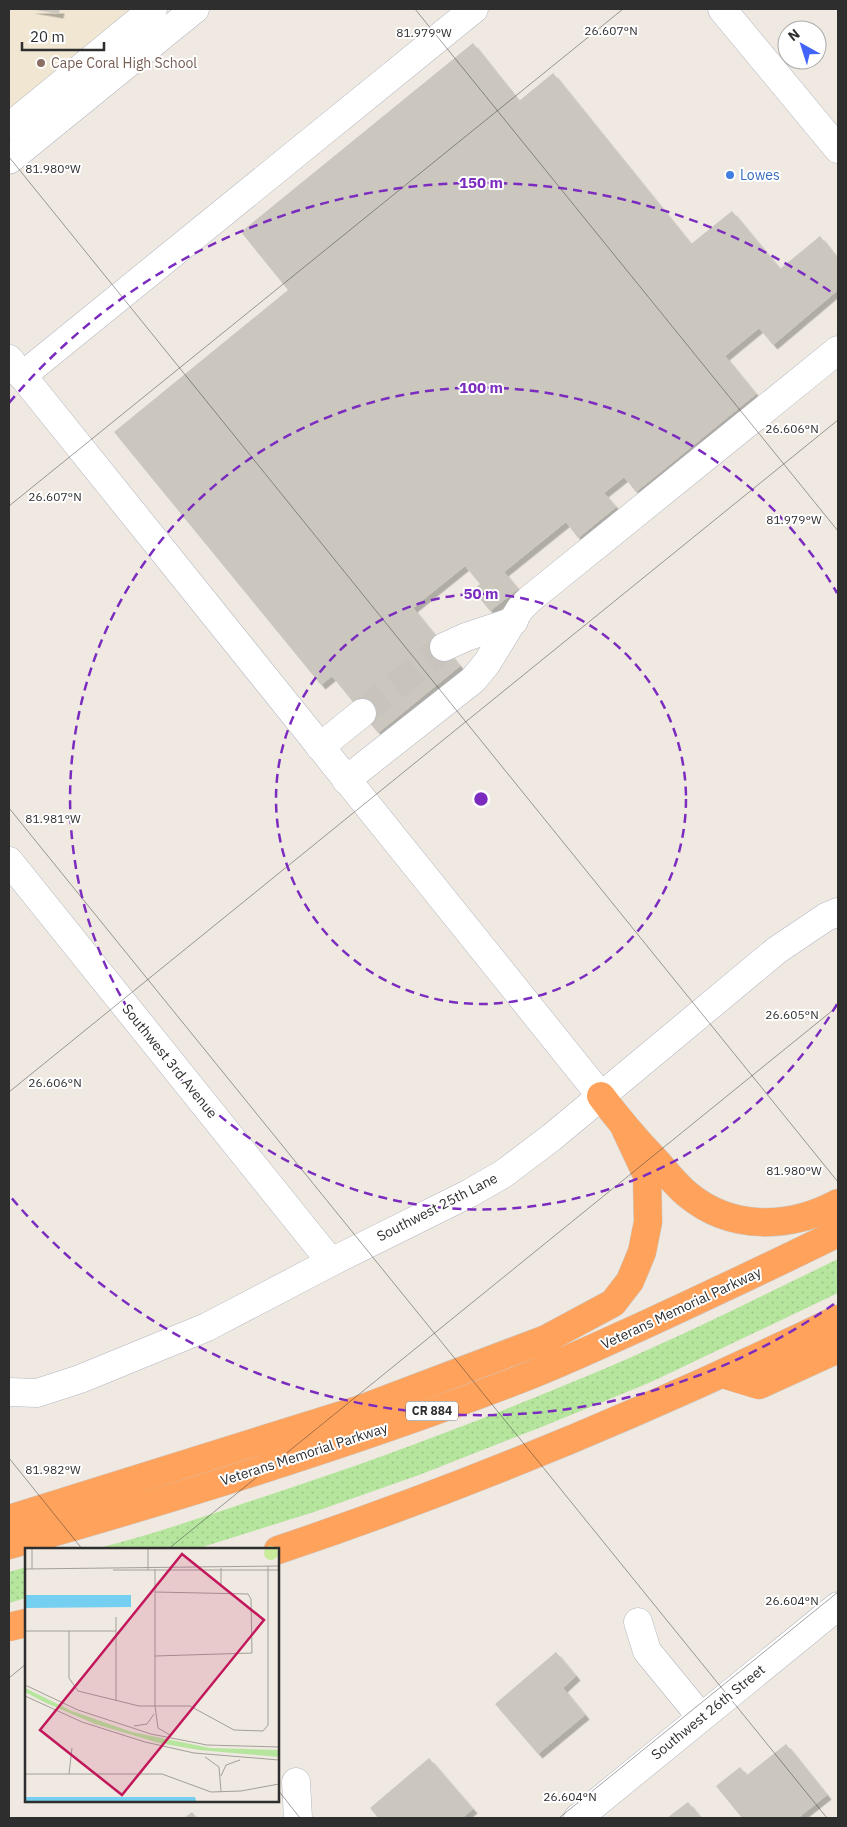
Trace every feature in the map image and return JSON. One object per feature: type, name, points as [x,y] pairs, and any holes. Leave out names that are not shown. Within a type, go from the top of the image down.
[{"type":"highway","points":[[601,1096],[625,1128],[687,1194],[708,1208],[734,1220],[781,1222],[813,1213],[838,1203]]},
{"type":"highway","points":[[9,1519],[216,1456],[358,1410],[546,1339],[613,1303],[630,1281],[642,1252],[648,1222],[647,1175],[625,1128]]},
{"type":"highway","name":"Veterans Memorial Parkway","points":[[9,1545],[139,1509],[342,1443],[517,1380],[565,1361],[720,1291],[838,1234]]},
{"type":"highway","points":[[279,1550],[352,1525],[594,1430],[723,1374],[838,1320]]},
{"type":"highway","points":[[723,1374],[759,1384],[838,1349]]},
{"type":"highway","points":[[9,1627],[25,1623]]},
{"type":"street","points":[[9,127],[153,9]]},
{"type":"street","points":[[9,160],[195,9]]},
{"type":"street","points":[[474,9],[15,368],[601,1096]]},
{"type":"street","points":[[722,9],[838,149]]},
{"type":"street","points":[[346,780],[473,680],[514,621],[520,609],[530,599],[838,350]]},
{"type":"street","points":[[444,647],[466,637],[514,621]]},
{"type":"street","points":[[320,747],[362,713]]},
{"type":"street","name":"Southwest 3rd Avenue","points":[[9,861],[331,1262]]},
{"type":"street","name":"Southwest 25th Lane","points":[[9,1392],[37,1393],[89,1376],[207,1328],[331,1262],[470,1193],[503,1174],[552,1137],[777,950],[826,916],[838,912]]},
{"type":"street","name":"Southwest 26th Street","points":[[578,1818],[838,1606]]},
{"type":"street","points":[[638,1622],[647,1651],[701,1717]]},
{"type":"street","points":[[296,1782],[298,1818]]},
{"type":"shaded area","name":"Cape Coral High School","points":[[9,9],[140,9],[9,117]]},
{"type":"green space","points":[[838,1259],[838,1293],[651,1382],[419,1475],[314,1512],[199,1548],[99,1548],[137,1538],[302,1484],[466,1425],[619,1363]]},
{"type":"green space","points":[[25,1567],[25,1598],[9,1603],[9,1572]]},
{"type":"building","points":[[30,9],[60,9],[59,14]]},
{"type":"building","points":[[473,43],[519,101],[553,73],[691,244],[732,211],[780,269],[820,236],[838,259],[838,290],[773,345],[759,328],[725,356],[756,394],[636,492],[624,477],[604,493],[616,507],[578,538],[566,522],[504,572],[518,589],[490,611],[473,590],[480,584],[465,566],[413,608],[460,666],[378,733],[332,676],[321,685],[114,432],[288,290],[241,232]]},
{"type":"building","points":[[556,1652],[576,1676],[563,1688],[585,1715],[538,1754],[495,1704]]},
{"type":"building","points":[[786,1744],[827,1795],[798,1818],[742,1818],[716,1786],[740,1767],[747,1775]]},
{"type":"building","points":[[429,1758],[473,1809],[462,1818],[378,1818],[370,1808]]},
{"type":"building","points":[[688,1802],[701,1818],[667,1818]]},
{"type":"building","points":[[192,1812],[197,1818],[184,1818]]},
{"type":"tunnel","points":[[362,713],[444,647]]},
{"type":"place","name":"Cape Coral High School","points":[[41,63]]},
{"type":"place","name":"Lowes","points":[[730,175]]}]
